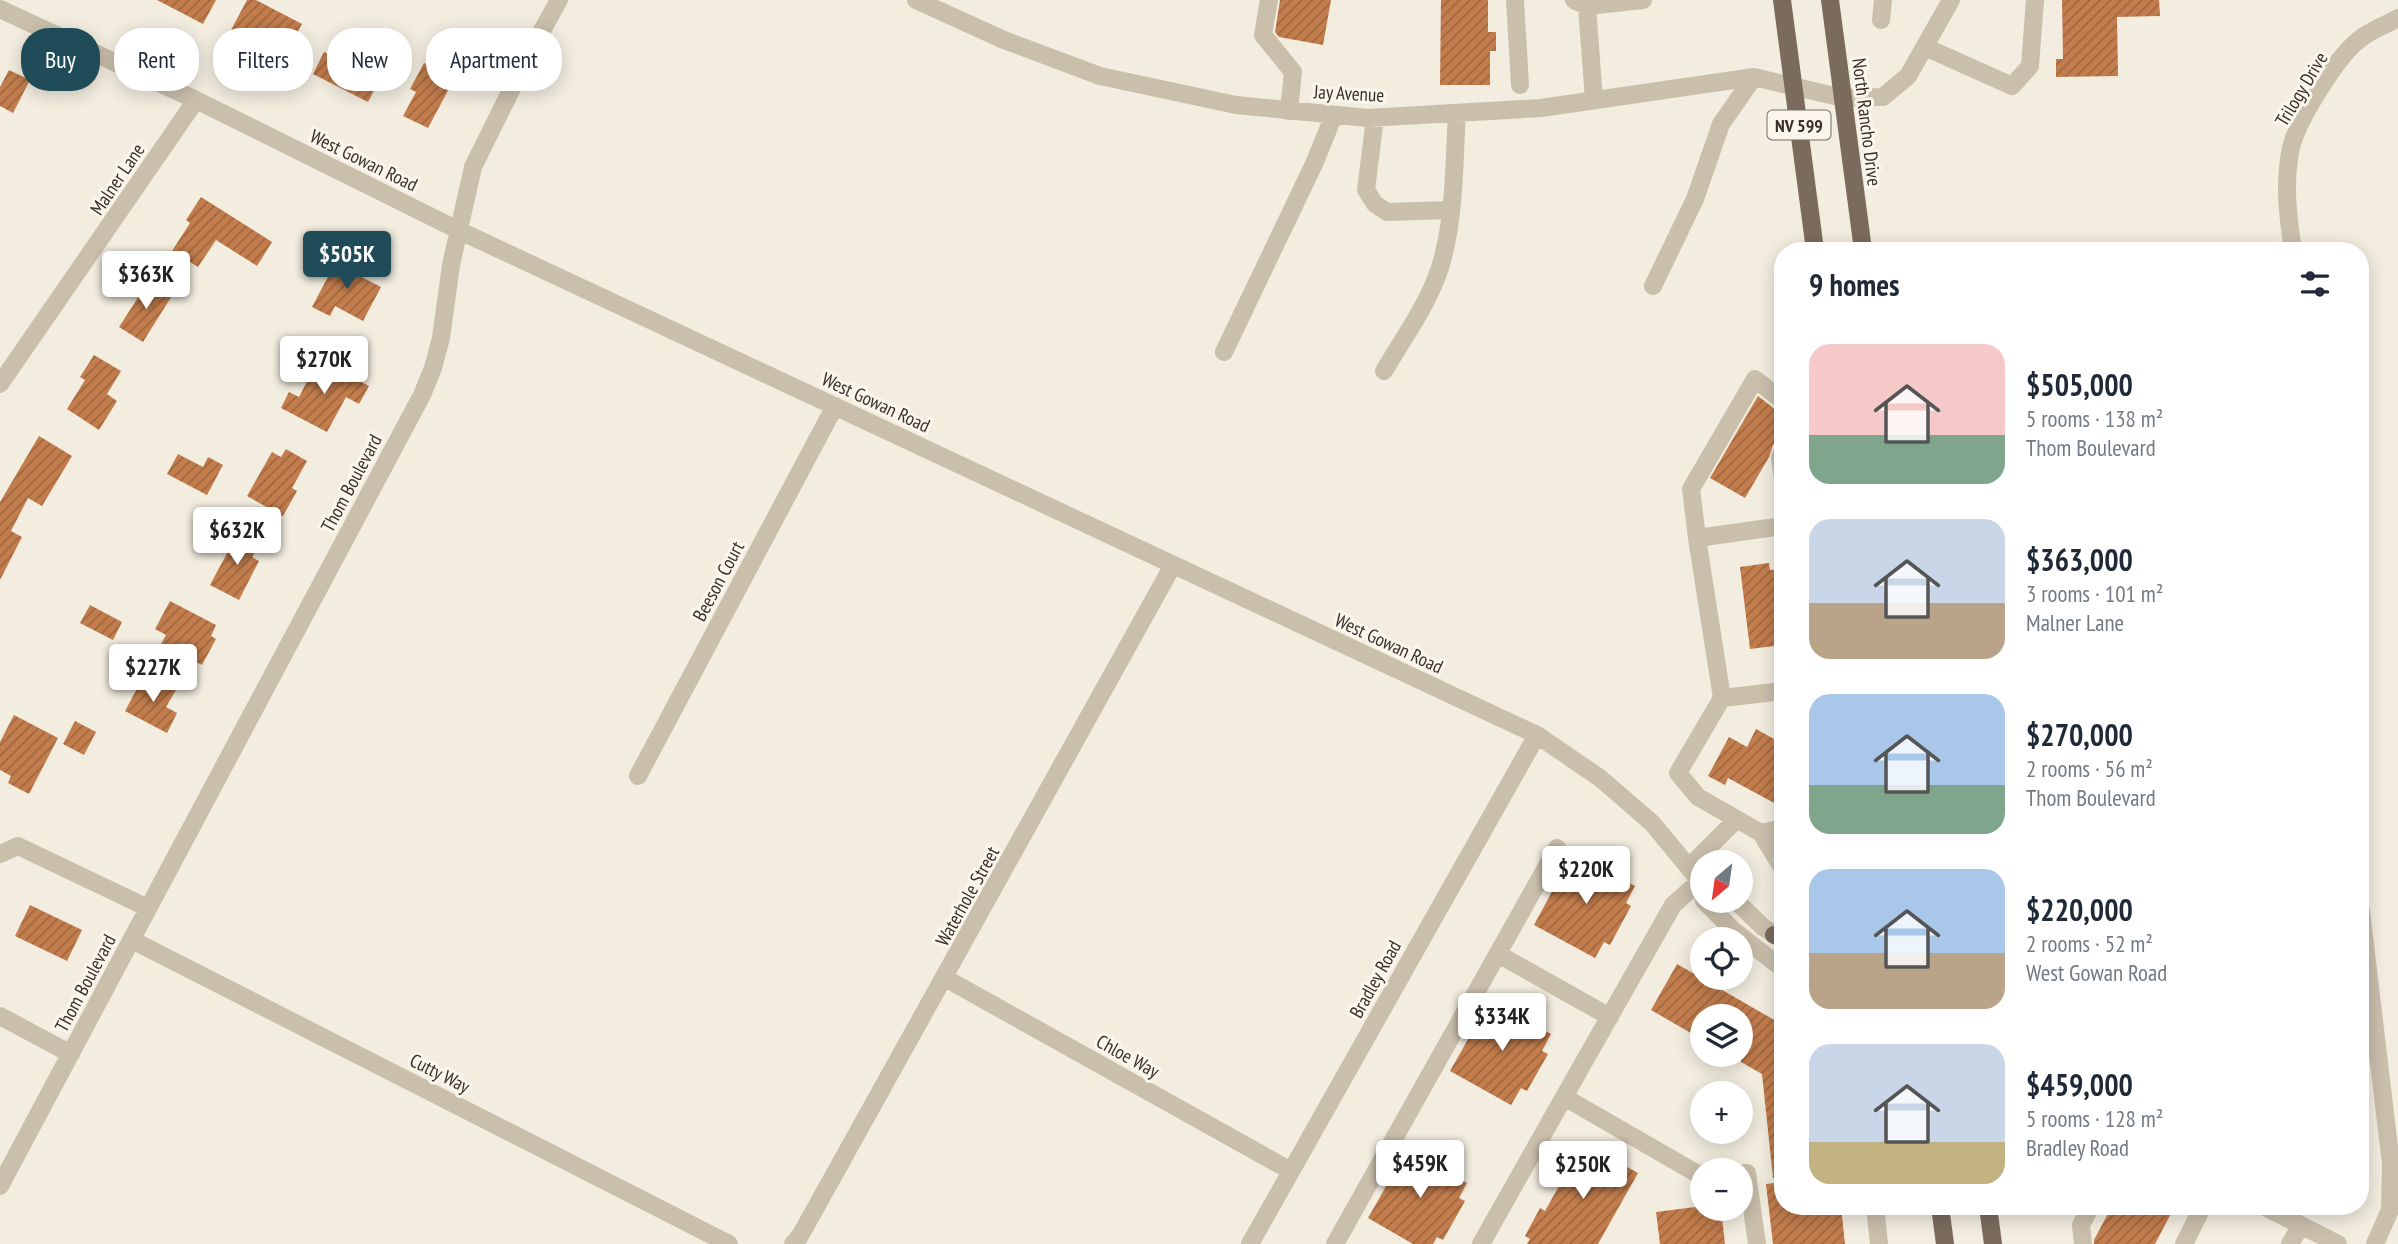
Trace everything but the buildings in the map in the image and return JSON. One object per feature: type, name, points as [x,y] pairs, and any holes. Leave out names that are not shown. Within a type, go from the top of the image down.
[{"type":"main road","name":"NV 599","points":[[1782,0],[1814,242]]},
{"type":"main road","name":"North Rancho Drive","points":[[1830,0],[1862,242]]},
{"type":"main road","points":[[1941,1215],[1945,1244]]},
{"type":"main road","points":[[1989,1215],[1993,1244]]},
{"type":"street","name":"Thom Boulevard","points":[[0,1186],[422,395],[441,338],[451,265],[473,167],[559,0]]},
{"type":"street","name":"Jay Avenue","points":[[916,0],[1004,40],[1100,76],[1236,106],[1375,118],[1541,108],[1754,77],[1843,98],[1883,97],[1908,76],[1951,0]]},
{"type":"street","points":[[1269,0],[1263,35],[1293,72],[1289,111]]},
{"type":"street","points":[[1515,0],[1520,85]]},
{"type":"street","points":[[1594,100],[1581,3],[1643,0]]},
{"type":"street","points":[[1881,20],[1883,0]]},
{"type":"street","points":[[1925,47],[2012,86],[2030,66],[2035,0]]},
{"type":"street","name":"West Gowan Road","points":[[0,9],[196,100],[458,230],[1537,735],[1601,778],[1653,822],[1690,872]]},
{"type":"street","name":"Trilogy Drive","points":[[2292,242],[2286,201],[2290,151],[2301,121],[2334,68],[2359,39],[2398,18]]},
{"type":"street","points":[[1653,286],[1695,199],[1721,124],[1754,77]]},
{"type":"street","name":"Malner Lane","points":[[4,373],[196,100]]},
{"type":"street","points":[[1384,371],[1429,294],[1443,258],[1450,209],[1457,113]]},
{"type":"street","points":[[1224,352],[1314,164],[1334,115]]},
{"type":"street","points":[[1375,118],[1366,190],[1375,204],[1387,212],[1450,209]]},
{"type":"street","points":[[1774,394],[1755,379],[1691,489],[1722,698],[1678,773],[1698,797],[1761,833],[1774,854]]},
{"type":"street","name":"Beeson Court","points":[[638,776],[835,406]]},
{"type":"street","points":[[1697,538],[1774,527]]},
{"type":"street","name":"Waterhole Street","points":[[793,1244],[800,1236],[945,978],[1172,565]]},
{"type":"street","points":[[1722,698],[1774,692]]},
{"type":"street","name":"Bradley Road","points":[[1250,1244],[1537,735]]},
{"type":"street","points":[[1720,850],[1737,820]]},
{"type":"street","points":[[1761,833],[1774,830]]},
{"type":"street","points":[[0,854],[18,846],[148,908]]},
{"type":"street","points":[[1335,1244],[1557,848]]},
{"type":"street","points":[[1481,1244],[1673,905],[1690,893]]},
{"type":"street","name":"West Gowan Road","points":[[1721,914],[1733,930],[1774,962]]},
{"type":"street","points":[[1752,914],[1774,932]]},
{"type":"street","name":"Cutty Way","points":[[132,940],[729,1244]]},
{"type":"street","points":[[1497,954],[1610,1017]]},
{"type":"street","name":"Chloe Way","points":[[945,978],[1291,1171]]},
{"type":"street","points":[[2369,978],[2391,1164],[2390,1210],[2375,1244]]},
{"type":"street","points":[[0,1016],[71,1054]]},
{"type":"street","points":[[1564,1097],[1690,1170]]},
{"type":"street","points":[[1876,1215],[1879,1244]]},
{"type":"street","points":[[2082,1244],[2081,1225],[2086,1215]]},
{"type":"street","points":[[2183,1244],[2198,1215]]},
{"type":"street","points":[[2282,1215],[2338,1244]]},
{"type":"street","points":[[1753,1216],[1757,1244]]},
{"type":"street","points":[[2290,1244],[2301,1224]]}]
